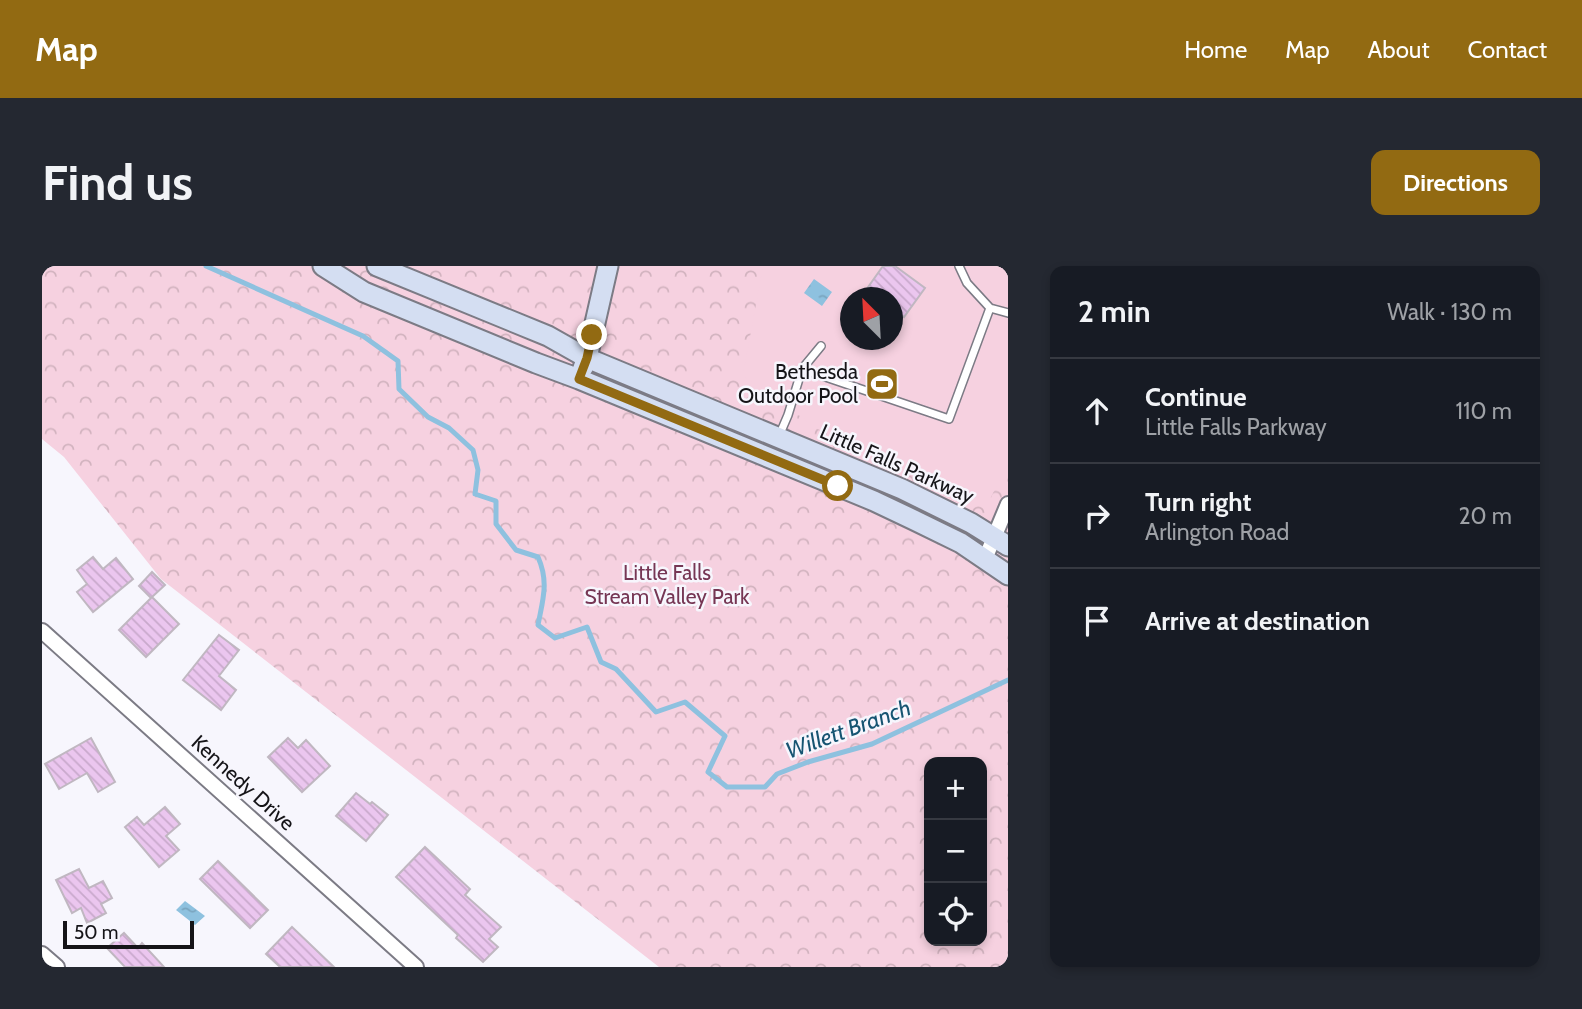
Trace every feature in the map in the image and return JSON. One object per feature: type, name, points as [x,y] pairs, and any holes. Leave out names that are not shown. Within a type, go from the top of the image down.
[{"type":"main road","name":"Little Falls Parkway","points":[[323,266],[364,292],[874,501],[961,543],[1008,575]]},
{"type":"main road","name":"Little Falls Parkway","points":[[377,266],[548,336],[587,358],[779,436],[937,505],[1001,542]]},
{"type":"main road","points":[[579,379],[587,358],[608,266]]},
{"type":"street","points":[[985,559],[1001,542],[1008,504]]},
{"type":"street","name":"Kennedy Drive","points":[[42,631],[416,967]]},
{"type":"street","points":[[42,648],[62,649]]},
{"type":"street","points":[[42,954],[57,967]]},
{"type":"lane","points":[[959,266],[967,284],[990,308],[1008,313]]},
{"type":"lane","points":[[802,369],[949,419],[990,308]]},
{"type":"lane","points":[[779,436],[802,369],[821,346]]},
{"type":"green space","name":"Little Falls Stream Valley Park","points":[[42,266],[1008,266],[1008,967],[659,967],[161,579],[64,457],[42,439]]},
{"type":"green space","name":"Bethesda Outdoor Pool","points":[[763,266],[1008,266],[1008,464],[990,499],[969,495],[813,427],[803,417],[767,404],[764,389],[743,375]]},
{"type":"water","points":[[814,279],[832,292],[822,306],[804,293]]},
{"type":"water","points":[[185,901],[205,916],[195,925],[176,910]]},
{"type":"building","points":[[883,266],[895,266],[925,288],[904,317],[903,287],[868,287]]},
{"type":"building","points":[[93,557],[103,569],[116,558],[133,579],[93,612],[77,592],[87,584],[77,570]]},
{"type":"building","points":[[152,572],[165,585],[152,597],[179,624],[146,657],[119,630],[151,598],[139,586]]},
{"type":"building","points":[[219,635],[239,650],[219,676],[236,690],[221,710],[183,680]]},
{"type":"building","points":[[91,738],[115,782],[98,792],[87,773],[59,789],[45,764]]},
{"type":"building","points":[[288,738],[298,748],[306,740],[330,766],[302,792],[268,757]]},
{"type":"building","points":[[356,793],[388,815],[366,841],[336,816]]},
{"type":"building","points":[[165,807],[180,824],[166,836],[179,850],[159,867],[125,827],[137,817],[144,825]]},
{"type":"building","points":[[425,847],[470,889],[465,895],[501,927],[489,939],[498,947],[483,962],[396,877]]},
{"type":"building","points":[[218,861],[268,910],[250,928],[200,879]]},
{"type":"building","points":[[79,869],[89,888],[103,881],[112,898],[101,904],[106,913],[87,923],[81,908],[72,913],[56,880]]},
{"type":"building","points":[[292,927],[334,967],[280,967],[266,954]]},
{"type":"building","points":[[124,933],[138,948],[142,943],[164,967],[125,967],[107,948]]},
{"type":"waterway","name":"Willett Branch","points":[[206,266],[363,336],[398,361],[399,389],[428,417],[449,428],[473,450],[478,470],[475,494],[496,501],[496,524],[516,550],[538,557],[544,583],[538,625],[555,638],[587,627],[601,662],[616,669],[656,712],[685,702],[725,736],[708,772],[727,787],[765,787],[777,774],[808,762],[872,744],[1008,680]]},
{"type":"place","name":"Bethesda Outdoor Pool","points":[[882,384]]},
{"type":"route","points":[[592,335],[579,379],[838,486]]}]
